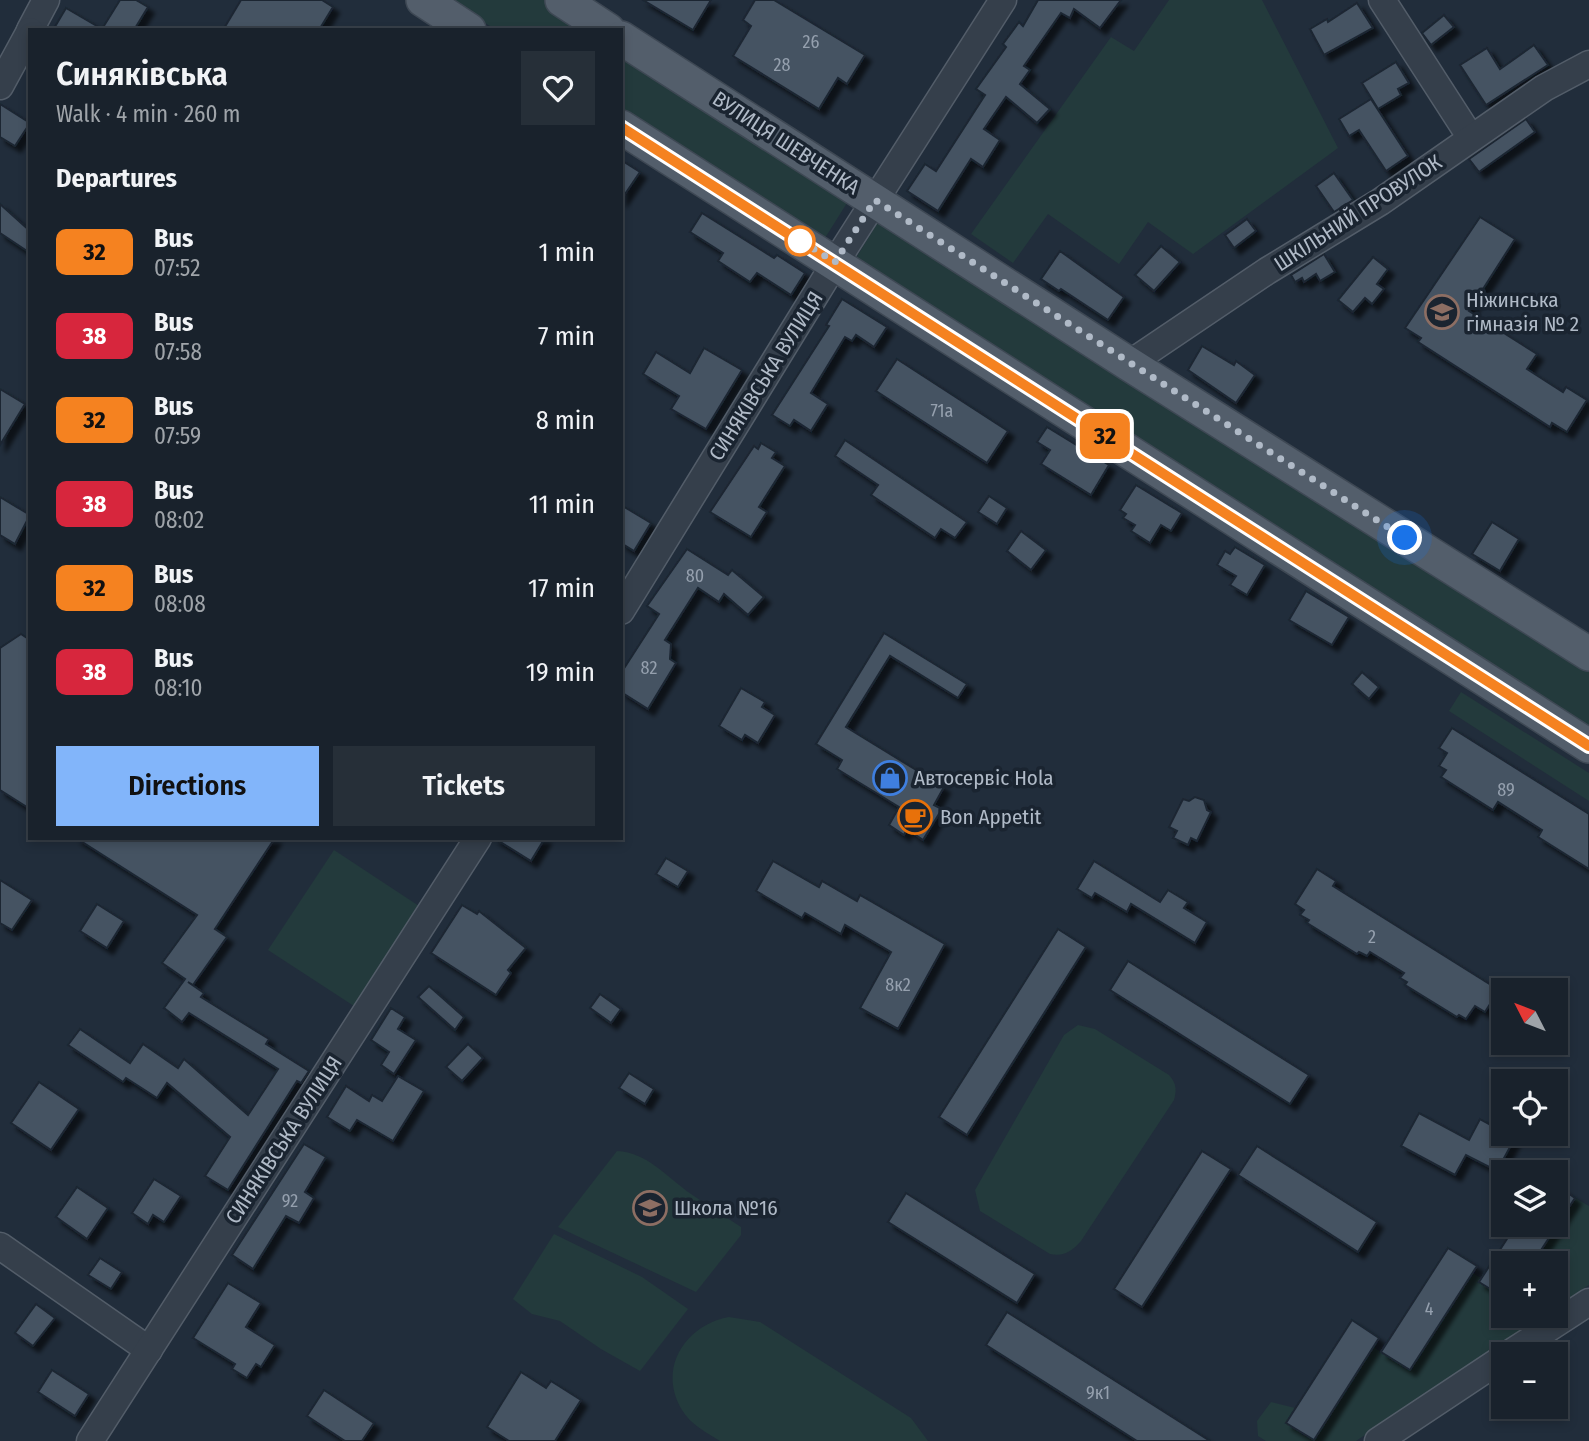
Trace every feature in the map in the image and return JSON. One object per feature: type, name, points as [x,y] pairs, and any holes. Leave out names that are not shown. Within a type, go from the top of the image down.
[{"type":"main road","points":[[423,0],[466,28]]},
{"type":"main road","points":[[562,0],[605,28]]},
{"type":"main road","name":"ВУЛИЦЯ ШЕВЧЕНКА","points":[[623,39],[1129,364],[1589,654]]},
{"type":"main road","points":[[623,128],[1589,746]]},
{"type":"street","points":[[31,28],[46,0]]},
{"type":"street","name":"СИНЯКІВСЬКА ВУЛИЦЯ","points":[[623,608],[835,262],[1003,0]]},
{"type":"street","points":[[1382,0],[1471,138]]},
{"type":"street","points":[[0,86],[28,34]]},
{"type":"street","name":"ШКІЛЬНИЙ ПРОВУЛОК","points":[[1129,364],[1267,271],[1380,202],[1544,88],[1589,64]]},
{"type":"street","name":"СИНЯКІВСЬКА ВУЛИЦЯ","points":[[90,1441],[477,840]]},
{"type":"street","points":[[0,1246],[149,1350]]},
{"type":"street","points":[[1527,1342],[1589,1302]]},
{"type":"street","points":[[1378,1441],[1491,1366]]},
{"type":"green space","points":[[450,0],[547,0],[591,28],[493,28]]},
{"type":"green space","points":[[1169,0],[1262,0],[1338,148],[1193,254],[1148,222],[1119,264],[1048,214],[1013,263],[971,234],[1111,37],[1134,51]]},
{"type":"green space","points":[[623,48],[852,195],[825,238],[623,110]]},
{"type":"green space","points":[[883,214],[1589,669],[1589,728],[856,258]]},
{"type":"green space","points":[[1461,692],[1589,773],[1589,801],[1449,711]]},
{"type":"green space","points":[[334,850],[422,908],[357,1008],[268,950]]},
{"type":"green space","points":[[1078,1025],[1095,1029],[1169,1075],[1175,1093],[1174,1100],[1081,1241],[1067,1252],[1055,1255],[980,1211],[975,1190],[1064,1035]]},
{"type":"green space","points":[[617,1151],[628,1152],[648,1161],[741,1227],[741,1235],[696,1292],[558,1227]]},
{"type":"green space","points":[[1575,1198],[1589,1206],[1589,1285],[1568,1299],[1568,1251],[1540,1251],[1550,1237],[1568,1237],[1568,1209]]},
{"type":"green space","points":[[554,1234],[642,1277],[688,1309],[640,1371],[560,1321],[532,1314],[513,1299]]},
{"type":"green space","points":[[1472,1273],[1481,1278],[1479,1282],[1491,1290],[1491,1328],[1524,1328],[1503,1342],[1491,1342],[1491,1350],[1356,1441],[1266,1441],[1258,1436],[1257,1421],[1271,1402],[1295,1408],[1286,1423],[1314,1440],[1373,1347],[1410,1370]]},
{"type":"green space","points":[[729,1317],[760,1322],[911,1418],[928,1441],[720,1441],[694,1424],[682,1410],[675,1395],[674,1365],[688,1339],[713,1322]]},
{"type":"building","points":[[120,0],[136,0],[148,7],[135,28],[103,28]]},
{"type":"building","points":[[241,0],[322,0],[333,7],[320,28],[224,28]]},
{"type":"building","points":[[643,0],[711,0],[693,30]]},
{"type":"building","points":[[755,0],[774,0],[865,55],[847,84],[838,78],[819,109],[733,56],[751,26],[743,20]]},
{"type":"building","points":[[1038,0],[1121,0],[1100,28],[1074,9],[1070,18],[1061,13],[1024,66],[1030,70],[1020,84],[1050,109],[1037,123],[1006,97],[984,129],[1000,140],[983,167],[971,159],[938,211],[907,191],[925,164],[936,171],[985,95],[976,89],[1006,47],[1003,44],[1019,22],[1023,26]]},
{"type":"building","points":[[1357,3],[1373,28],[1324,55],[1310,29],[1327,19],[1328,22]]},
{"type":"building","points":[[66,8],[100,28],[54,28]]},
{"type":"building","points":[[1444,15],[1454,27],[1431,45],[1422,33]]},
{"type":"building","points":[[1534,45],[1548,65],[1486,105],[1460,65],[1487,48],[1500,69]]},
{"type":"building","points":[[1396,62],[1409,83],[1398,89],[1401,95],[1378,109],[1362,83]]},
{"type":"building","points":[[1371,99],[1408,156],[1386,171],[1359,130],[1349,136],[1339,119]]},
{"type":"building","points":[[0,104],[28,122],[28,126],[15,146],[0,137]]},
{"type":"building","points":[[1526,119],[1535,132],[1479,172],[1469,159]]},
{"type":"building","points":[[623,161],[640,172],[623,197]]},
{"type":"building","points":[[1334,173],[1353,200],[1334,212],[1316,186]]},
{"type":"building","points":[[0,204],[28,229],[28,252],[0,233]]},
{"type":"building","points":[[702,213],[774,258],[777,255],[805,273],[791,295],[757,273],[750,282],[718,261],[723,253],[690,232]]},
{"type":"building","name":"Ніжинська гімназія № 2","points":[[1480,217],[1515,239],[1469,311],[1537,354],[1527,369],[1563,392],[1566,387],[1587,400],[1567,432],[1552,423],[1550,427],[1418,342],[1421,338],[1405,328]]},
{"type":"building","points":[[1247,219],[1256,231],[1234,248],[1225,235]]},
{"type":"building","points":[[1161,246],[1180,262],[1154,291],[1135,275]]},
{"type":"building","points":[[1060,251],[1124,297],[1108,320],[1041,279]]},
{"type":"building","points":[[1324,254],[1335,272],[1320,281],[1316,274],[1304,282],[1302,278],[1295,282],[1291,275]]},
{"type":"building","points":[[1373,257],[1388,269],[1377,284],[1384,289],[1372,304],[1365,298],[1353,312],[1338,300]]},
{"type":"building","points":[[842,299],[887,327],[874,347],[856,335],[852,341],[845,337],[811,393],[828,404],[811,431],[794,420],[790,426],[772,415],[829,326],[826,325]]},
{"type":"building","points":[[1202,346],[1234,365],[1236,361],[1255,375],[1236,403],[1188,370]]},
{"type":"building","points":[[704,348],[742,370],[706,429],[671,409],[679,396],[643,374],[656,352],[690,373]]},
{"type":"building","points":[[897,359],[1008,431],[987,463],[876,391]]},
{"type":"building","points":[[0,389],[25,404],[0,445]]},
{"type":"building","points":[[1047,427],[1109,465],[1091,495],[1041,464],[1050,450],[1037,442]]},
{"type":"building","points":[[845,440],[967,522],[955,538],[941,529],[935,538],[871,495],[878,485],[835,456]]},
{"type":"building","points":[[761,443],[776,452],[772,458],[785,466],[759,507],[767,512],[751,537],[710,512],[754,446],[758,449]]},
{"type":"building","points":[[1136,485],[1182,513],[1171,531],[1161,525],[1150,543],[1131,531],[1135,525],[1123,518],[1126,514],[1120,510]]},
{"type":"building","points":[[989,496],[1007,508],[997,524],[978,512]]},
{"type":"building","points":[[0,497],[28,514],[28,519],[15,544],[0,535]]},
{"type":"building","points":[[623,506],[651,523],[634,551],[623,544]]},
{"type":"building","points":[[1492,522],[1519,539],[1500,571],[1472,554]]},
{"type":"building","points":[[1021,531],[1046,550],[1031,570],[1007,551]]},
{"type":"building","points":[[1235,547],[1265,565],[1247,595],[1230,585],[1236,576],[1217,565],[1225,551],[1230,554]]},
{"type":"building","points":[[687,549],[728,575],[732,570],[764,597],[748,615],[724,594],[719,602],[698,588],[665,640],[671,644],[670,659],[676,663],[648,709],[623,693],[623,670],[659,614],[647,606]]},
{"type":"building","points":[[1306,591],[1349,617],[1332,645],[1289,620]]},
{"type":"building","points":[[884,633],[967,684],[958,698],[890,656],[846,727],[944,787],[934,805],[942,809],[923,840],[907,829],[904,835],[889,825],[899,807],[837,769],[842,760],[816,744]]},
{"type":"building","points":[[21,634],[28,639],[28,808],[0,790],[0,648]]},
{"type":"building","points":[[1362,672],[1379,687],[1369,699],[1352,684]]},
{"type":"building","points":[[741,688],[765,702],[762,707],[775,715],[758,743],[745,735],[742,740],[719,726]]},
{"type":"building","points":[[1452,728],[1589,814],[1589,869],[1538,837],[1542,830],[1498,802],[1493,810],[1441,777],[1446,770],[1439,766],[1447,753],[1439,748]]},
{"type":"building","points":[[1195,797],[1204,800],[1207,810],[1211,812],[1197,841],[1191,838],[1188,845],[1173,838],[1177,831],[1169,827],[1183,799],[1189,801]]},
{"type":"building","points":[[79,840],[274,840],[215,929],[227,937],[193,985],[188,982],[204,993],[201,997],[269,1039],[266,1044],[309,1071],[301,1083],[297,1081],[228,1190],[205,1176],[230,1137],[167,1083],[157,1098],[126,1078],[123,1082],[68,1045],[80,1029],[130,1063],[143,1044],[178,1068],[184,1059],[248,1115],[278,1069],[189,1013],[182,1022],[164,1008],[185,979],[162,963],[197,915]]},
{"type":"building","points":[[497,840],[544,840],[531,861]]},
{"type":"building","points":[[666,858],[688,871],[678,887],[656,874]]},
{"type":"building","points":[[773,861],[819,887],[822,881],[857,901],[860,895],[945,944],[898,1029],[860,1008],[891,952],[845,925],[841,934],[805,913],[802,918],[756,891]]},
{"type":"building","points":[[1094,861],[1160,902],[1168,890],[1188,902],[1184,908],[1207,922],[1195,943],[1131,904],[1127,912],[1095,893],[1092,898],[1077,889]]},
{"type":"building","points":[[1317,869],[1336,881],[1333,886],[1491,985],[1491,1003],[1485,1012],[1475,1006],[1466,1019],[1459,1015],[1457,1017],[1405,985],[1407,982],[1400,978],[1404,973],[1370,952],[1367,956],[1359,952],[1357,954],[1307,923],[1309,920],[1300,915],[1304,910],[1295,904]]},
{"type":"building","points":[[0,880],[32,900],[12,930],[0,923]]},
{"type":"building","points":[[97,904],[124,921],[107,948],[80,931]]},
{"type":"building","points":[[462,905],[477,914],[479,911],[526,948],[508,970],[511,973],[496,995],[431,953]]},
{"type":"building","points":[[1058,929],[1086,947],[967,1135],[939,1117]]},
{"type":"building","points":[[1128,961],[1309,1075],[1290,1104],[1110,990]]},
{"type":"building","points":[[429,986],[464,1017],[455,1030],[418,997]]},
{"type":"building","points":[[600,994],[621,1009],[611,1023],[590,1008]]},
{"type":"building","points":[[391,1008],[405,1017],[398,1029],[416,1040],[394,1074],[381,1065],[389,1052],[371,1040]]},
{"type":"building","points":[[468,1044],[483,1058],[462,1081],[446,1067]]},
{"type":"building","points":[[629,1073],[654,1089],[645,1104],[619,1088]]},
{"type":"building","points":[[398,1076],[424,1091],[393,1141],[357,1120],[350,1131],[327,1117],[346,1086],[369,1101],[372,1095],[382,1101]]},
{"type":"building","points":[[39,1082],[79,1109],[51,1150],[11,1123]]},
{"type":"building","points":[[1419,1113],[1469,1140],[1480,1119],[1491,1125],[1491,1146],[1511,1146],[1503,1160],[1491,1160],[1491,1168],[1466,1155],[1455,1175],[1401,1146]]},
{"type":"building","points":[[304,1144],[326,1157],[305,1192],[314,1198],[299,1223],[286,1216],[253,1269],[232,1255]]},
{"type":"building","points":[[1257,1146],[1377,1222],[1358,1252],[1238,1175]]},
{"type":"building","points":[[1202,1151],[1231,1169],[1142,1307],[1114,1289]]},
{"type":"building","points":[[154,1179],[181,1196],[164,1222],[153,1215],[148,1224],[132,1213]]},
{"type":"building","points":[[77,1187],[108,1208],[87,1239],[56,1217]]},
{"type":"building","points":[[906,1193],[1035,1274],[1017,1303],[888,1222]]},
{"type":"building","points":[[1568,1193],[1575,1198],[1568,1209]]},
{"type":"building","points":[[1508,1237],[1550,1237],[1540,1251],[1499,1251]]},
{"type":"building","points":[[1448,1248],[1477,1266],[1410,1370],[1381,1352]]},
{"type":"building","points":[[100,1258],[122,1272],[111,1289],[88,1275]]},
{"type":"building","points":[[1491,1264],[1491,1290],[1479,1282]]},
{"type":"building","points":[[228,1283],[261,1303],[246,1327],[275,1345],[261,1367],[256,1364],[247,1378],[232,1369],[235,1364],[193,1338]]},
{"type":"building","points":[[36,1304],[55,1318],[33,1346],[15,1333]]},
{"type":"building","points":[[1007,1312],[1210,1441],[1137,1441],[986,1345]]},
{"type":"building","points":[[1352,1320],[1379,1338],[1314,1440],[1286,1423]]},
{"type":"building","points":[[52,1370],[89,1394],[75,1416],[38,1392]]},
{"type":"building","points":[[521,1372],[546,1388],[551,1381],[581,1400],[555,1441],[509,1441],[487,1427]]},
{"type":"building","points":[[324,1390],[374,1423],[362,1441],[345,1441],[307,1416]]},
{"type":"bus line","name":"32","points":[[623,128],[1589,746]]},
{"type":"place","name":"Ніжинська гімназія № 2","points":[[1442,312]]},
{"type":"place","name":"Автосервіс Hola","points":[[890,778]]},
{"type":"place","name":"Bon Appetit","points":[[915,817]]},
{"type":"place","name":"Школа №16","points":[[650,1208]]},
{"type":"route","points":[[800,241],[791,235],[835,262],[875,200],[1405,538]]}]
